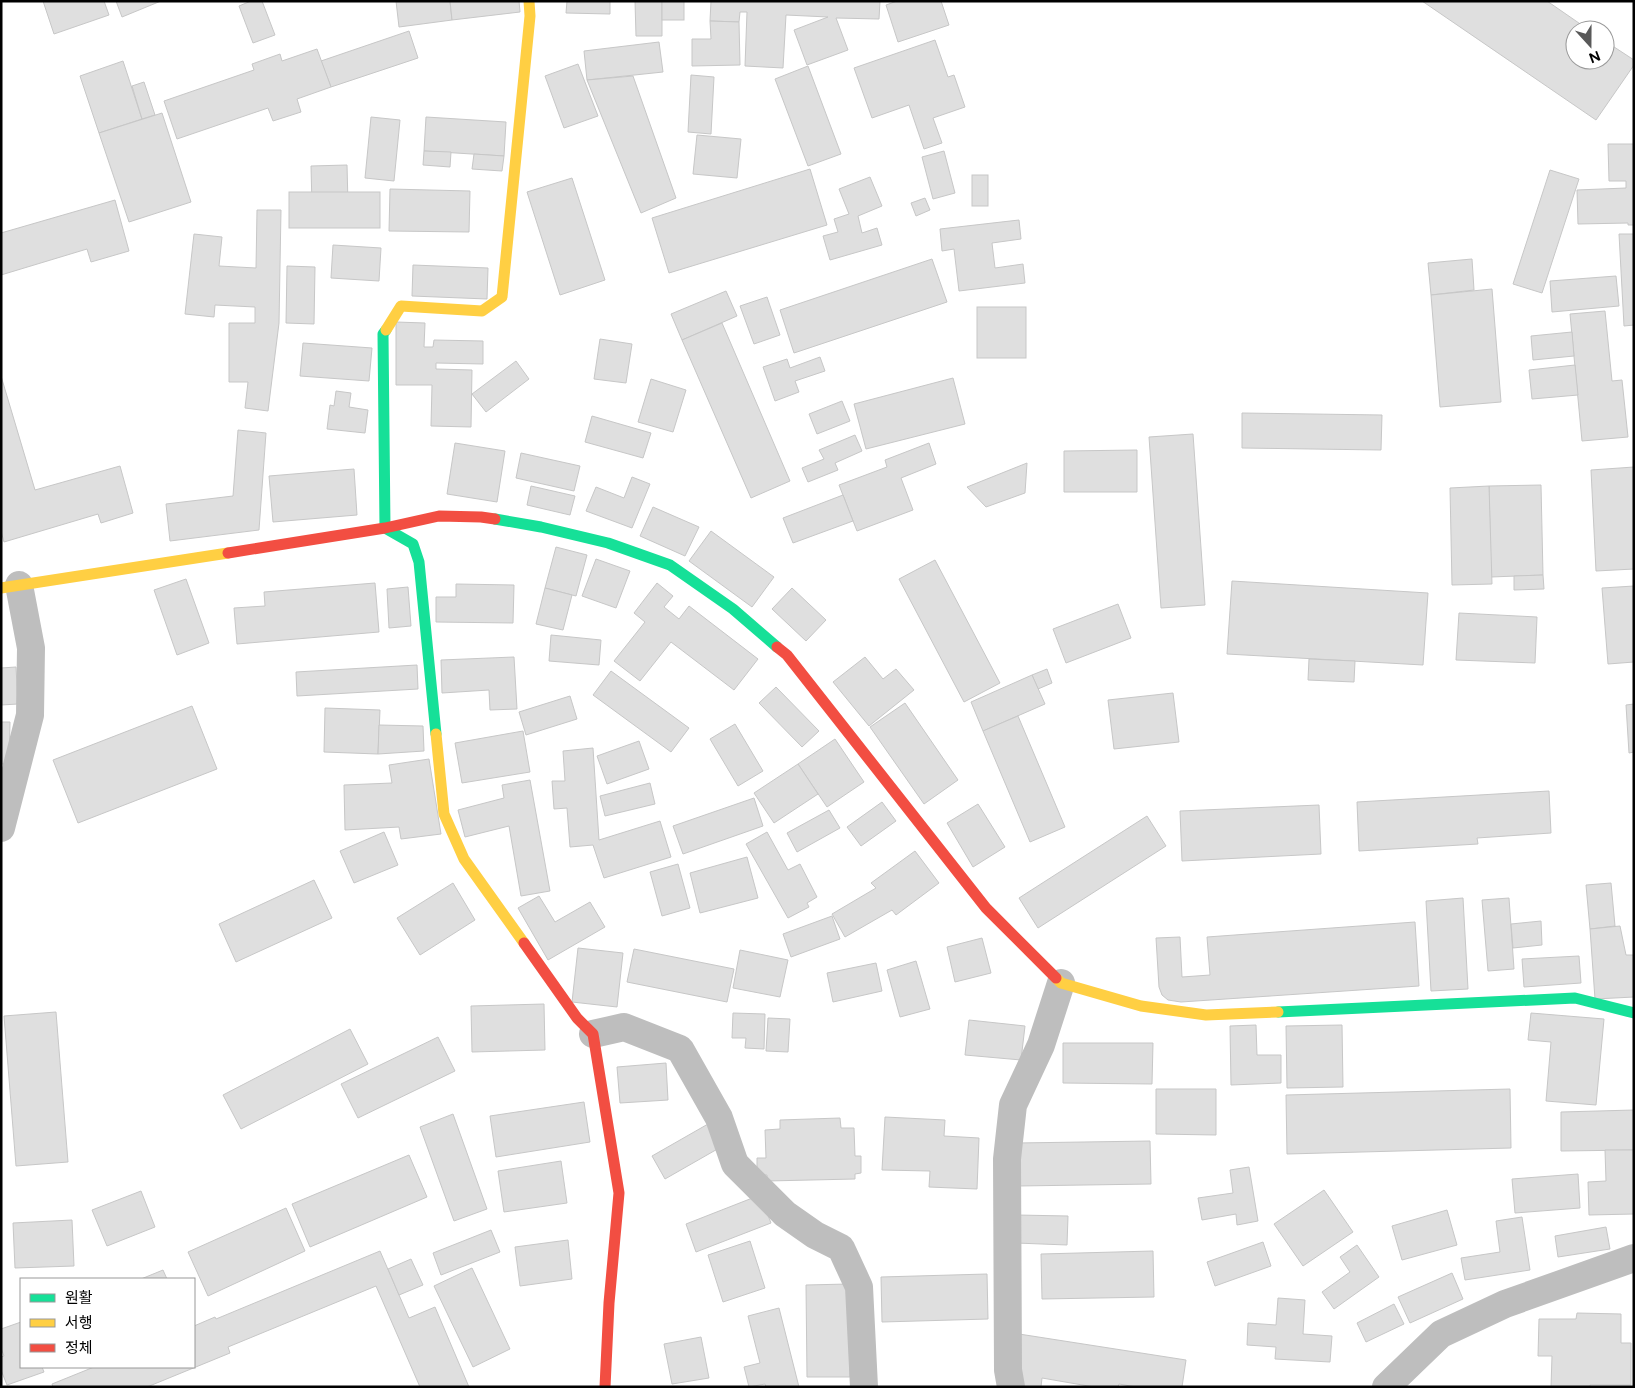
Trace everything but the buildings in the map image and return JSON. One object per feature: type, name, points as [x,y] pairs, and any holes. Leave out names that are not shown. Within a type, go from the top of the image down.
[{"type":"street","points":[[385,528],[383,334],[401,306],[482,311],[502,297],[530,16],[529,1]]},
{"type":"street","points":[[1,828],[30,714],[31,648],[10,587],[385,528],[439,516],[480,517],[541,527],[608,543],[670,565],[733,608],[787,655],[986,908],[1061,982],[1141,1006],[1206,1015],[1575,998],[1634,1013]]},
{"type":"street","points":[[385,528],[412,544],[419,562],[444,814],[464,859],[577,1018],[593,1034],[619,1194],[609,1304],[605,1387]]},
{"type":"street","points":[[1011,1387],[1008,1370],[1007,1159],[1013,1105],[1041,1045],[1061,982]]},
{"type":"street","points":[[593,1034],[624,1027],[680,1049],[719,1118],[735,1164],[785,1214],[815,1235],[841,1248],[859,1287],[864,1387]]},
{"type":"street","points":[[1386,1387],[1441,1334],[1505,1304],[1634,1258]]},
{"type":"traffic: fast","points":[[386,330],[383,334],[385,528],[413,544],[419,562],[436,734]]},
{"type":"traffic: fast","points":[[495,519],[541,527],[608,543],[670,565],[733,609],[777,647]]},
{"type":"traffic: fast","points":[[1278,1012],[1575,998],[1634,1013]]},
{"type":"traffic: slow","points":[[386,330],[401,306],[482,311],[502,297],[530,16],[529,1]]},
{"type":"traffic: slow","points":[[1,588],[228,553]]},
{"type":"traffic: slow","points":[[436,734],[444,814],[464,859],[524,943]]},
{"type":"traffic: slow","points":[[1056,978],[1061,983],[1141,1006],[1206,1015],[1278,1012]]},
{"type":"traffic: jam","points":[[228,553],[385,528],[439,516],[495,519]]},
{"type":"traffic: jam","points":[[777,647],[787,655],[986,908],[1056,978]]},
{"type":"traffic: jam","points":[[524,943],[577,1018],[593,1034],[619,1193],[609,1303],[605,1387]]}]
